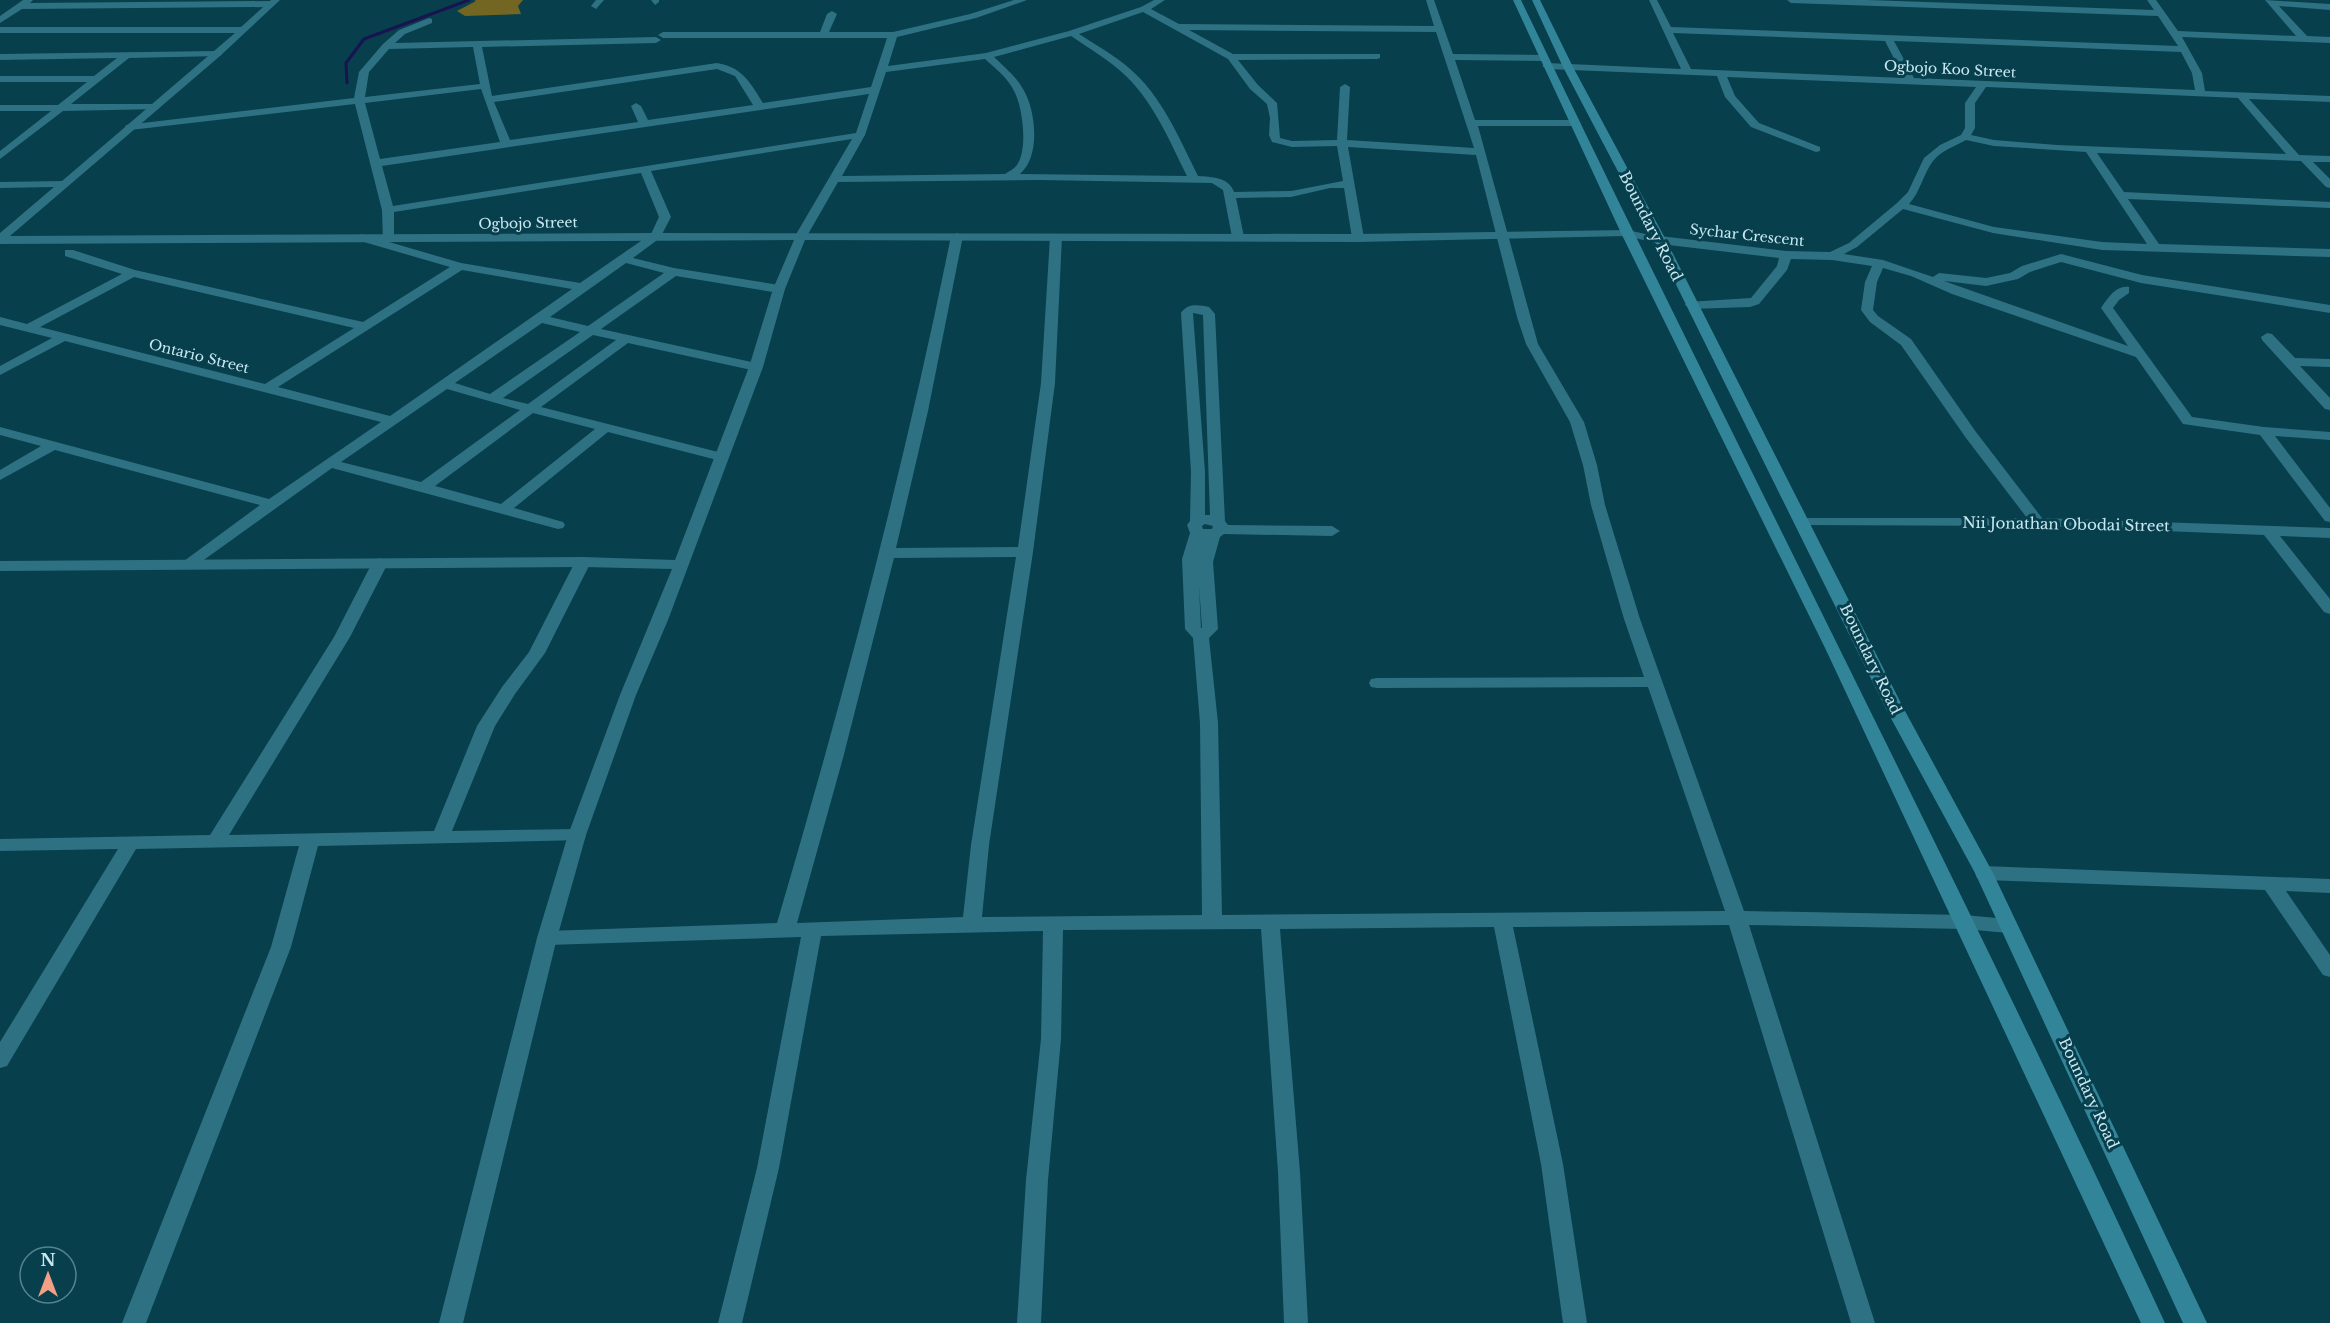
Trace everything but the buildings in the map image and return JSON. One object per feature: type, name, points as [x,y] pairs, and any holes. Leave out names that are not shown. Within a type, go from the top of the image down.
[{"type":"main road","name":"Boundary Road","points":[[1517,0],[1627,233],[1830,640],[2153,1323]]},
{"type":"main road","name":"Boundary Road","points":[[1536,0],[1896,711],[1984,873],[2195,1323]]},
{"type":"street","points":[[0,20],[29,0]]},
{"type":"street","points":[[386,46],[893,34],[973,16],[1023,0]]},
{"type":"street","points":[[880,70],[987,56],[1072,33],[1144,9],[1161,0]]},
{"type":"street","points":[[1430,0],[1473,123],[1522,317],[1532,344],[1577,422],[1632,620],[1656,682],[1737,918],[1863,1323]]},
{"type":"street","points":[[1653,0],[1687,72]]},
{"type":"street","points":[[1791,0],[1880,1],[2160,13]]},
{"type":"street","points":[[2151,0],[2177,34],[2202,84],[2200,93]]},
{"type":"street","points":[[20,6],[274,2]]},
{"type":"street","points":[[0,240],[217,54],[274,2]]},
{"type":"street","points":[[2270,2],[2330,7]]},
{"type":"street","points":[[2270,2],[2304,39]]},
{"type":"street","points":[[1144,9],[1231,57],[1254,87],[1272,103],[1276,140],[1297,144],[1342,143],[1481,152]]},
{"type":"street","points":[[823,35],[832,14]]},
{"type":"street","points":[[388,239],[388,210],[359,100],[364,72],[386,46],[402,32],[429,21]]},
{"type":"street","points":[[1177,27],[1441,29]]},
{"type":"street","points":[[0,30],[243,30]]},
{"type":"street","points":[[1668,30],[2184,50]]},
{"type":"street","points":[[1072,33],[1114,61],[1146,92],[1166,122],[1194,179]]},
{"type":"street","points":[[451,1323],[547,938],[577,835],[628,695],[681,565],[756,367],[779,289],[801,236],[860,135],[893,34]]},
{"type":"street","points":[[2177,34],[2330,40]]},
{"type":"street","points":[[1889,40],[1910,81]]},
{"type":"street","points":[[477,44],[488,100],[506,142]]},
{"type":"street","points":[[0,57],[217,54]]},
{"type":"street","points":[[0,156],[127,55]]},
{"type":"street","points":[[987,56],[1009,76],[1020,93],[1028,132],[1028,148],[1020,169],[1007,178]]},
{"type":"street","points":[[1231,57],[1377,56]]},
{"type":"street","name":"Ogbojo Koo Street","points":[[1450,57],[1545,62],[1568,67],[2330,99]]},
{"type":"street","points":[[488,100],[717,66],[730,67],[738,72],[759,106]]},
{"type":"street","points":[[610,68],[614,82]]},
{"type":"street","points":[[1720,72],[1730,97],[1755,125],[1816,149]]},
{"type":"street","points":[[0,79],[96,79]]},
{"type":"street","points":[[1832,256],[1853,245],[1901,205],[1913,193],[1928,160],[1944,147],[1965,136],[1970,128],[1970,103],[1983,84]]},
{"type":"street","points":[[130,127],[485,86]]},
{"type":"street","points":[[1345,87],[1342,143],[1358,238]]},
{"type":"street","points":[[377,163],[506,142],[874,90]]},
{"type":"street","points":[[2241,95],[2263,123],[2330,185]]},
{"type":"street","points":[[0,108],[155,106]]},
{"type":"street","points":[[636,106],[644,123]]},
{"type":"street","points":[[1473,123],[1576,123]]},
{"type":"street","points":[[388,210],[860,135]]},
{"type":"street","points":[[1965,136],[2009,145],[2330,159]]},
{"type":"street","points":[[0,140],[20,139]]},
{"type":"street","points":[[2090,150],[2155,247]]},
{"type":"street","points":[[1020,169],[1040,177]]},
{"type":"street","points":[[189,564],[391,420],[540,319],[582,287],[626,260],[656,236],[665,217],[645,170]]},
{"type":"street","points":[[834,179],[1040,177],[1214,180],[1228,188],[1238,237]]},
{"type":"street","points":[[0,185],[65,184]]},
{"type":"street","points":[[1230,195],[1291,194],[1330,185],[1350,184]]},
{"type":"street","points":[[2120,195],[2330,205]]},
{"type":"street","points":[[1901,205],[1948,219],[2021,235],[2102,246],[2330,253]]},
{"type":"street","name":"Sychar Crescent","points":[[1358,238],[1627,233],[1659,240],[1786,255],[1832,256],[1879,263],[1915,273]]},
{"type":"street","name":"Ogbojo Street","points":[[0,240],[656,236],[1358,238]]},
{"type":"street","points":[[785,930],[836,756],[935,352],[957,237]]},
{"type":"street","points":[[972,924],[980,845],[1025,552],[1048,383],[1056,237]]},
{"type":"street","points":[[361,238],[460,266],[582,287]]},
{"type":"street","points":[[69,254],[132,273],[363,326]]},
{"type":"street","points":[[1691,305],[1755,301],[1783,267],[1786,255]]},
{"type":"street","points":[[1915,273],[1986,282],[2014,276],[2054,259],[2068,259],[2090,267],[2141,279],[2330,309]]},
{"type":"street","points":[[626,260],[674,272],[779,289]]},
{"type":"street","points":[[1879,263],[1871,282],[1867,310],[1874,319],[1906,342],[1971,435],[2038,522]]},
{"type":"street","points":[[267,388],[460,266]]},
{"type":"street","points":[[492,399],[674,272]]},
{"type":"street","points":[[29,328],[132,273]]},
{"type":"street","points":[[1915,273],[1956,291],[2142,355]]},
{"type":"street","points":[[2126,290],[2115,297],[2107,308],[2188,421],[2264,431],[2330,436]]},
{"type":"street","points":[[1210,528],[1198,472],[1187,314],[1190,309],[1205,310],[1209,314],[1210,528],[1205,562],[1210,629],[1201,637],[1209,723],[1212,923]]},
{"type":"street","points":[[540,319],[756,367]]},
{"type":"street","name":"Ontario Street","points":[[0,321],[391,420]]},
{"type":"street","points":[[2267,337],[2330,406]]},
{"type":"street","points":[[0,371],[61,338]]},
{"type":"street","points":[[424,487],[625,339]]},
{"type":"street","points":[[2291,362],[2330,363]]},
{"type":"street","points":[[443,384],[492,399],[721,458]]},
{"type":"street","points":[[504,509],[606,427]]},
{"type":"street","points":[[0,431],[271,504]]},
{"type":"street","points":[[2264,431],[2330,518]]},
{"type":"street","points":[[0,476],[52,446]]},
{"type":"street","points":[[328,464],[424,487],[558,525]]},
{"type":"street","name":"Nii Jonathan Obodai Street","points":[[1802,522],[2038,522],[2330,533]]},
{"type":"street","points":[[1210,528],[1332,531]]},
{"type":"street","points":[[2268,530],[2330,609]]},
{"type":"street","points":[[886,553],[1025,552]]},
{"type":"street","points":[[0,566],[583,562],[681,565]]},
{"type":"street","points":[[441,836],[486,726],[508,691],[537,653],[583,562]]},
{"type":"street","points":[[216,840],[342,637],[380,563]]},
{"type":"street","points":[[1377,683],[1656,682]]},
{"type":"street","points":[[0,845],[577,835]]},
{"type":"street","points":[[134,1323],[281,947],[310,840]]},
{"type":"street","points":[[0,1060],[132,841]]},
{"type":"street","points":[[1984,873],[2330,886]]},
{"type":"street","points":[[2270,883],[2330,970]]},
{"type":"street","points":[[547,938],[972,924],[1737,918],[1964,922],[2008,926]]},
{"type":"street","points":[[1502,920],[1552,1164],[1575,1323]]},
{"type":"street","points":[[1270,922],[1289,1172],[1296,1323]]},
{"type":"street","points":[[1029,1323],[1037,1180],[1051,1039],[1053,924]]},
{"type":"street","points":[[730,1323],[768,1168],[812,930]]},
{"type":"shaded area","points":[[474,0],[523,0],[518,6],[521,14],[465,16],[457,11],[476,1]]},
{"type":"waterway","points":[[347,83],[346,63],[364,39],[469,0]]}]
